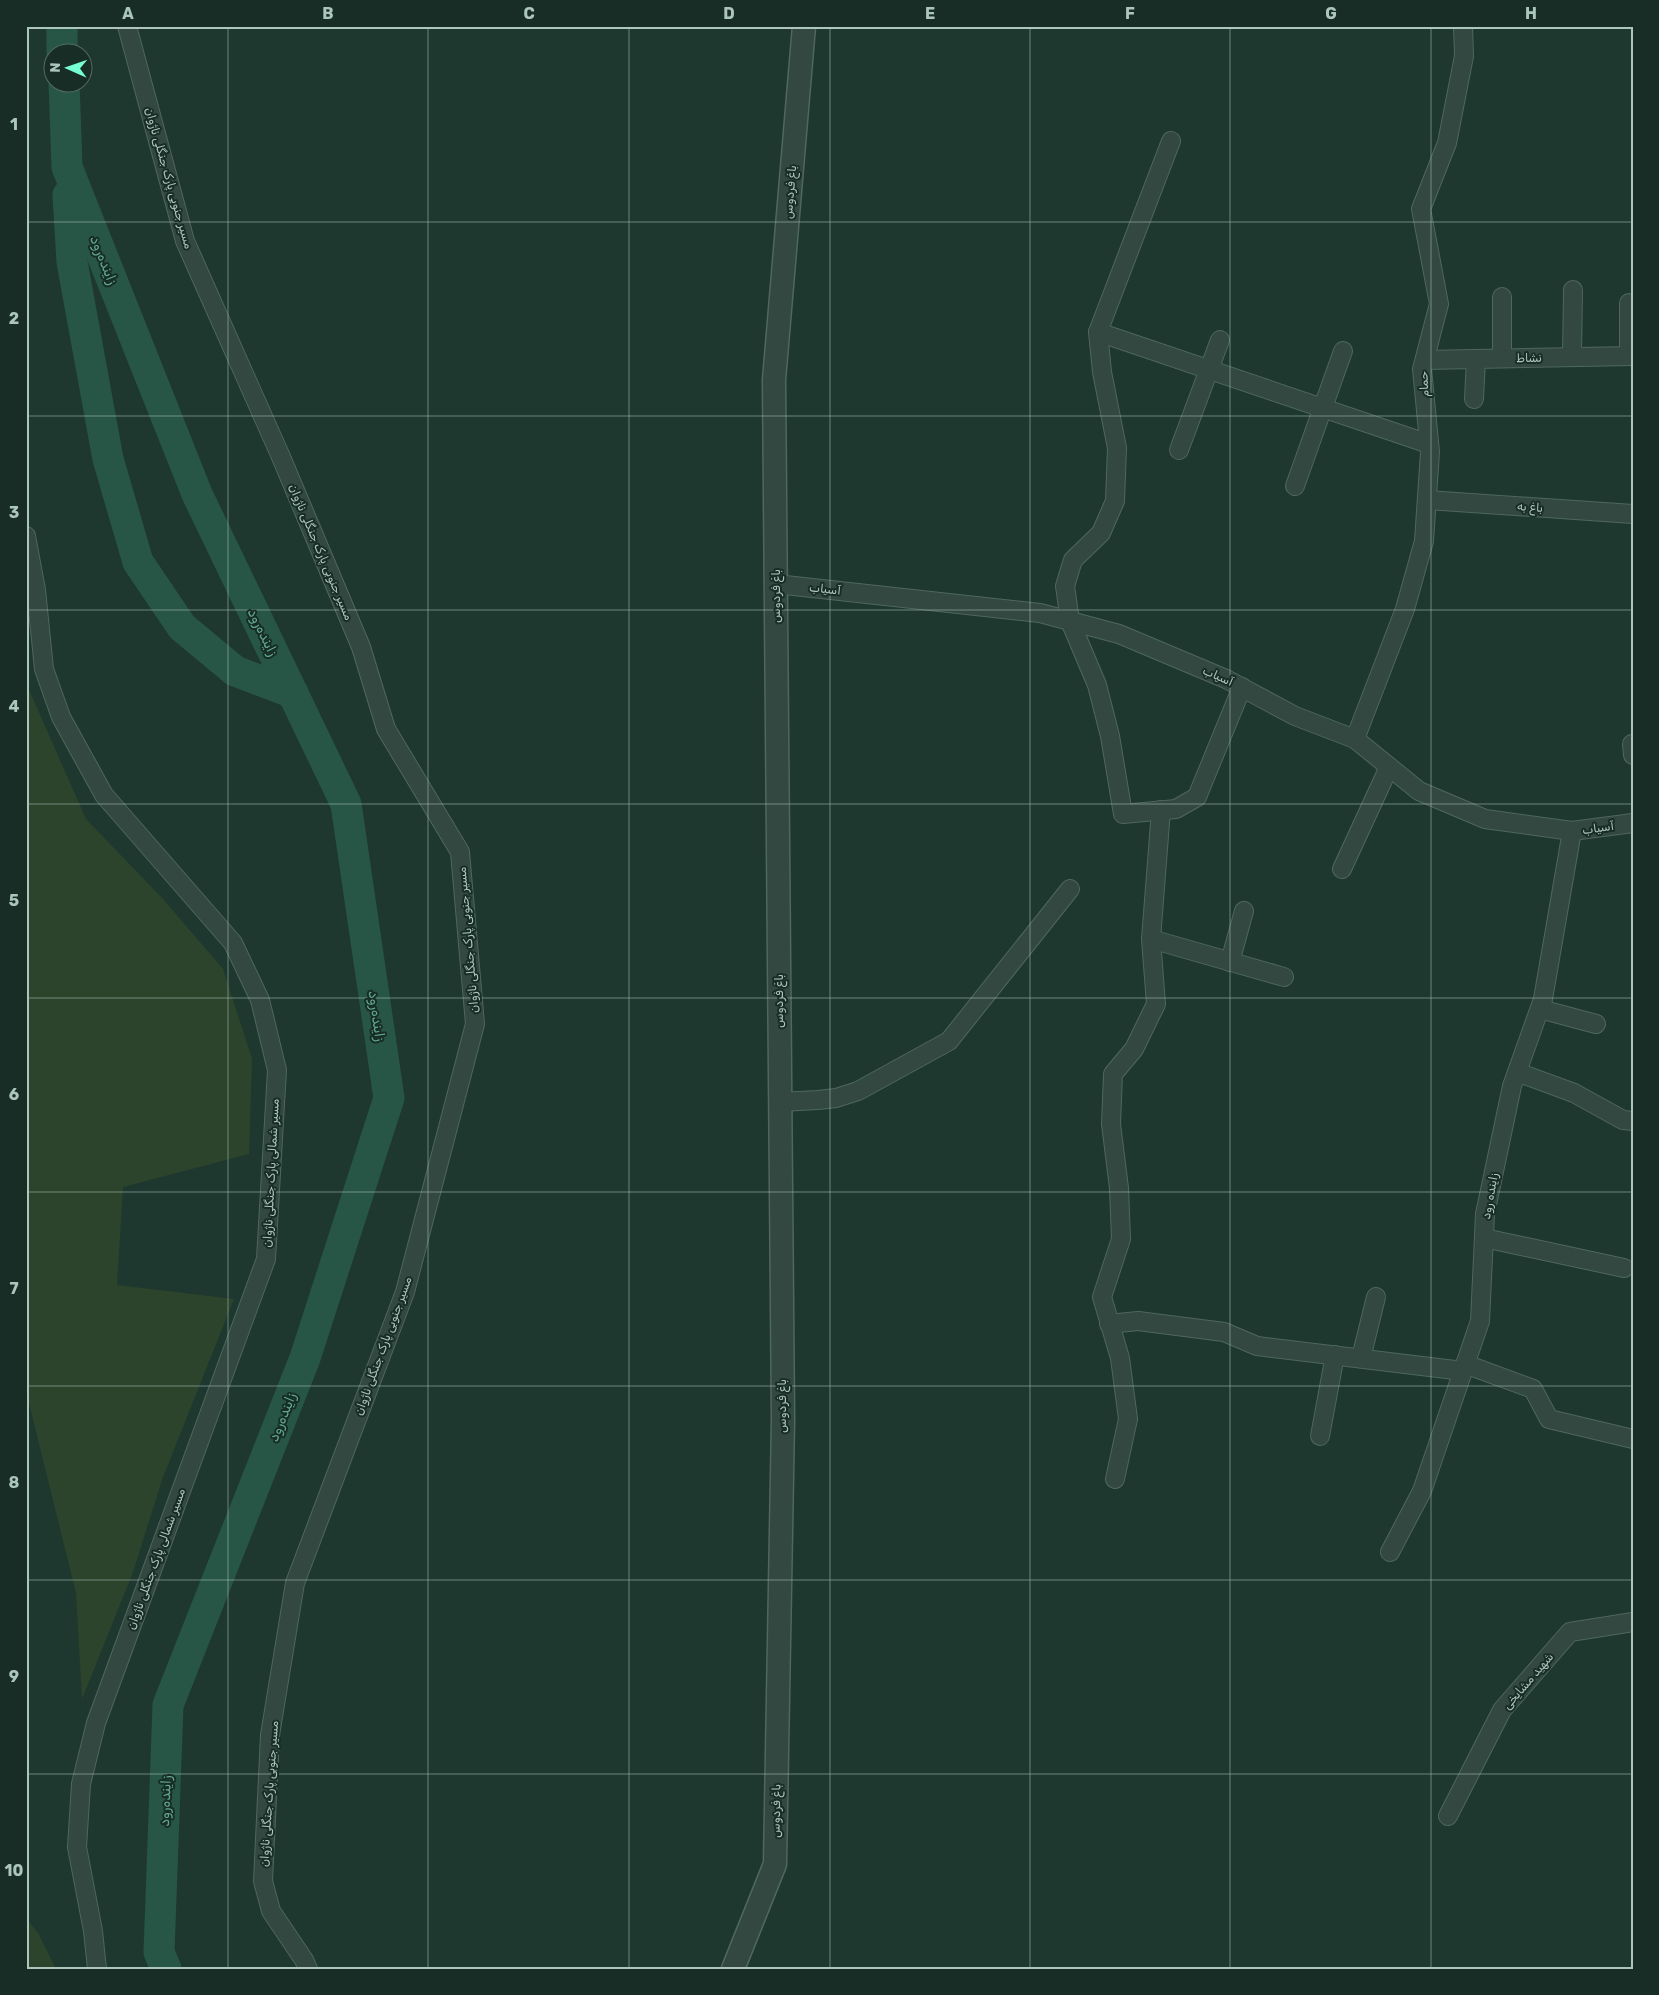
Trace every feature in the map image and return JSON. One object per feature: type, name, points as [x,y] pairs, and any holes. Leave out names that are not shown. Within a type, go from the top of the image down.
[{"type":"street","name":"مسیر جنوبی پارک جنگلی ناژوان","points":[[127,26],[185,241],[281,457],[357,638],[386,729],[460,852],[475,1024],[405,1292],[295,1583],[270,1735],[263,1881],[271,1911],[308,1969]]},
{"type":"street","name":"باغ فردوس","points":[[734,1969],[775,1864],[783,1420],[774,380],[804,26]]},
{"type":"street","name":"حمام","points":[[1355,739],[1405,609],[1424,541],[1429,444],[1422,369],[1438,304],[1421,209],[1446,143],[1464,56],[1463,26]]},
{"type":"street","points":[[1171,141],[1098,332],[1102,372],[1117,448],[1115,501],[1102,533],[1073,560],[1065,586],[1070,621],[1097,685],[1110,736],[1122,814],[1176,809],[1196,798],[1242,687]]},
{"type":"street","points":[[1572,357],[1573,290]]},
{"type":"street","points":[[1502,297],[1502,358]]},
{"type":"street","points":[[1629,303],[1631,356]]},
{"type":"street","points":[[1098,332],[1429,444]]},
{"type":"street","points":[[1179,450],[1220,340]]},
{"type":"street","points":[[1295,486],[1343,351]]},
{"type":"street","name":"نشاط","points":[[1424,360],[1631,356]]},
{"type":"street","points":[[1474,398],[1476,359]]},
{"type":"street","name":"باغ به","points":[[1427,500],[1633,514]]},
{"type":"street","name":"مسیر شمالی پارک جنگلی ناژوان","points":[[26,536],[36,590],[44,669],[62,717],[104,795],[232,943],[260,1000],[277,1070],[266,1259],[96,1722],[81,1784],[77,1847],[97,1969]]},
{"type":"street","name":"آسیاب","points":[[776,584],[1040,613],[1119,634],[1226,679],[1295,716],[1355,739],[1420,791],[1485,820],[1572,832],[1633,822]]},
{"type":"street","points":[[1342,869],[1389,767]]},
{"type":"street","points":[[1115,1480],[1128,1418],[1120,1358],[1102,1296],[1121,1239],[1119,1188],[1110,1124],[1113,1074],[1134,1049],[1156,1004],[1151,939],[1161,810]]},
{"type":"street","name":"زاینده رود","points":[[1390,1552],[1422,1491],[1480,1321],[1486,1214],[1512,1086],[1543,998],[1572,832]]},
{"type":"street","points":[[780,1102],[836,1098],[858,1091],[949,1041],[1070,889]]},
{"type":"street","points":[[1230,962],[1244,911]]},
{"type":"street","points":[[1151,939],[1284,977]]},
{"type":"street","points":[[1540,1009],[1596,1024]]},
{"type":"street","points":[[1517,1072],[1574,1093],[1623,1120],[1633,1121]]},
{"type":"street","points":[[1484,1238],[1624,1268]]},
{"type":"street","points":[[1361,1358],[1376,1297]]},
{"type":"street","points":[[1109,1324],[1138,1321],[1224,1332],[1257,1346],[1464,1367],[1534,1389],[1549,1419],[1633,1439]]},
{"type":"street","points":[[1320,1436],[1334,1355]]},
{"type":"street","name":"شهید مشایخی","points":[[1448,1816],[1502,1710],[1570,1632],[1633,1622]]},
{"type":"green space","points":[[26,683],[86,819],[163,899],[223,969],[252,1059],[249,1154],[123,1187],[117,1285],[234,1299],[163,1477],[133,1572],[82,1699],[76,1593],[26,1391]]},
{"type":"green space","points":[[26,1918],[38,1933],[56,1969],[26,1969]]},
{"type":"waterway","name":"زاینده‌رود","points":[[62,26],[62,42]]},
{"type":"waterway","name":"زاینده‌رود","points":[[64,92],[67,167],[197,494],[346,804],[389,1098],[305,1358],[168,1705],[159,1952],[166,1969]]},
{"type":"waterway","points":[[68,195],[72,262],[108,459],[138,562],[182,627],[235,671],[293,693]]}]
